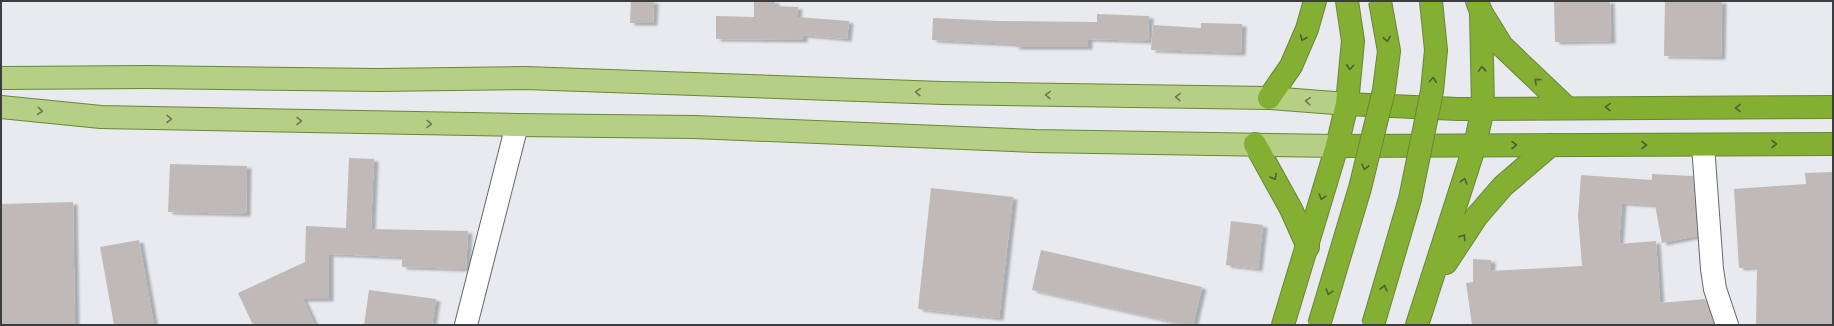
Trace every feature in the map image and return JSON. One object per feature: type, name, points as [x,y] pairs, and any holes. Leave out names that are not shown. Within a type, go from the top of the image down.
[{"type":"highway","points":[[1268,98],[1291,66],[1307,29],[1315,1]]},
{"type":"highway","points":[[1283,325],[1337,146],[1347,104],[1353,41],[1347,1]]},
{"type":"highway","points":[[1319,325],[1360,188],[1384,90],[1389,51],[1380,1]]},
{"type":"highway","points":[[1373,325],[1410,199],[1432,91],[1436,50],[1431,1]]},
{"type":"highway","points":[[1479,7],[1502,46],[1566,107]]},
{"type":"highway","points":[[1417,325],[1475,145],[1483,108],[1479,7]]},
{"type":"highway","points":[[1347,104],[1483,108],[1833,107]]},
{"type":"highway","points":[[1254,144],[1292,209],[1308,246]]},
{"type":"highway","points":[[1337,146],[1833,144]]},
{"type":"highway","points":[[1428,294],[1477,216],[1503,186],[1551,145]]},
{"type":"main road","points":[[1,78],[148,77],[378,80],[525,78],[942,93],[1268,98],[1347,104]]},
{"type":"main road","points":[[1,107],[101,117],[517,125],[694,126],[1035,141],[1337,146]]},
{"type":"street","points":[[466,325],[517,125]]},
{"type":"street","points":[[1703,145],[1712,268],[1715,289],[1727,325]]},
{"type":"building","points":[[631,1],[654,1],[653,23],[630,23]]},
{"type":"building","points":[[754,1],[775,1],[775,6],[798,7],[797,17],[849,21],[847,39],[803,35],[803,40],[716,39],[716,16],[754,17]]},
{"type":"building","points":[[1554,1],[1610,1],[1611,41],[1555,42]]},
{"type":"building","points":[[1665,1],[1722,1],[1721,57],[1664,56]]},
{"type":"building","points":[[1097,14],[1149,16],[1148,41],[1088,39],[1088,47],[1015,47],[1015,44],[932,40],[933,18],[999,21],[1097,22]]},
{"type":"building","points":[[1201,23],[1242,24],[1241,53],[1151,50],[1153,25],[1201,28]]},
{"type":"building","points":[[349,158],[374,159],[371,229],[468,231],[466,269],[402,267],[402,257],[329,254],[329,299],[303,299],[315,325],[253,325],[238,293],[305,262],[306,226],[346,228]]},
{"type":"building","points":[[170,164],[247,166],[246,214],[168,212]]},
{"type":"building","points":[[1833,172],[1833,325],[1756,325],[1757,267],[1739,268],[1734,189],[1806,184],[1805,173]]},
{"type":"building","points":[[1652,174],[1693,176],[1697,236],[1662,243],[1655,205],[1622,203],[1619,244],[1656,241],[1660,303],[1705,299],[1714,325],[1472,325],[1466,283],[1473,282],[1473,259],[1491,260],[1491,271],[1582,266],[1578,216],[1581,175],[1652,180]]},
{"type":"building","points":[[931,188],[1013,197],[999,318],[918,309]]},
{"type":"building","points":[[73,202],[75,325],[2,325],[1,204]]},
{"type":"building","points":[[1231,221],[1263,225],[1258,269],[1226,265]]},
{"type":"building","points":[[139,240],[154,325],[114,325],[100,247]]},
{"type":"building","points":[[1041,250],[1202,287],[1193,325],[1186,325],[1032,290]]},
{"type":"building","points":[[369,290],[436,299],[432,325],[364,325]]}]
